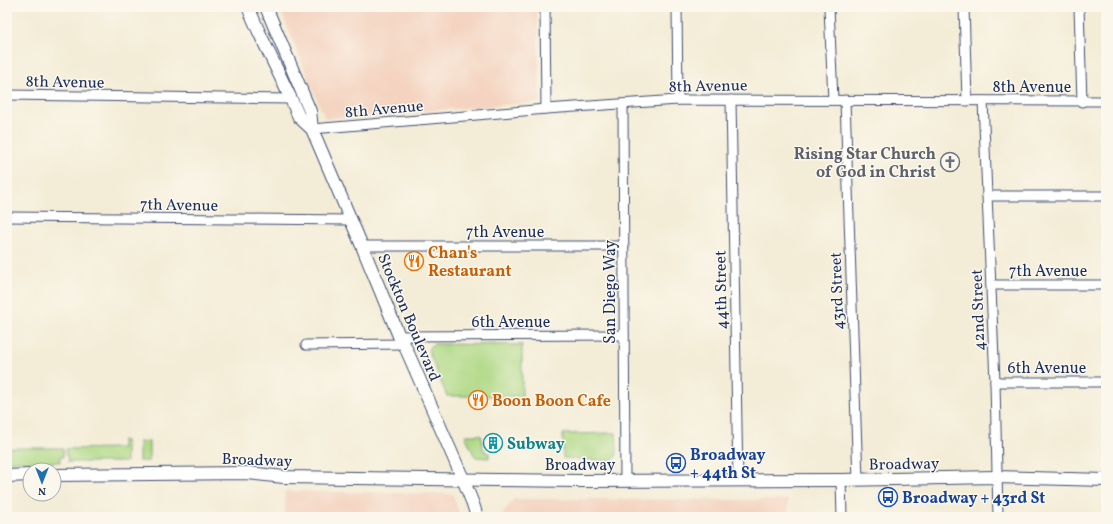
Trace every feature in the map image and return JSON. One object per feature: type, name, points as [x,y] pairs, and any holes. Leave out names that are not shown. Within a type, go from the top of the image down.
[{"type":"main road","name":"Stockton Boulevard","points":[[248,7],[299,117],[312,130]]},
{"type":"main road","name":"Stockton Boulevard","points":[[266,7],[310,111],[312,130],[401,340],[463,479],[477,517]]},
{"type":"main road","name":"Broadway","points":[[62,475],[248,473],[284,477],[578,481],[858,480],[996,477],[1106,480]]},
{"type":"main road","points":[[7,476],[22,475]]},
{"type":"street","points":[[545,7],[546,109]]},
{"type":"street","points":[[677,7],[678,100]]},
{"type":"street","points":[[829,7],[833,100]]},
{"type":"street","points":[[964,7],[967,101]]},
{"type":"street","points":[[1079,7],[1082,102]]},
{"type":"street","name":"8th Avenue","points":[[7,95],[291,99]]},
{"type":"street","name":"8th Avenue","points":[[312,130],[546,109],[678,100],[1106,102]]},
{"type":"street","name":"44th Street","points":[[731,100],[738,481]]},
{"type":"street","name":"43rd Street","points":[[845,100],[858,480]]},
{"type":"street","name":"42nd Street","points":[[983,101],[995,382],[998,517]]},
{"type":"street","name":"San Diego Way","points":[[623,104],[625,480]]},
{"type":"street","points":[[987,196],[1106,196]]},
{"type":"street","name":"7th Avenue","points":[[7,217],[351,220]]},
{"type":"street","name":"7th Avenue","points":[[362,246],[624,246]]},
{"type":"street","name":"7th Avenue","points":[[991,284],[1106,285]]},
{"type":"street","name":"6th Avenue","points":[[306,345],[401,340],[624,335]]},
{"type":"street","name":"6th Avenue","points":[[995,382],[1099,382]]},
{"type":"street","points":[[841,480],[842,517]]},
{"type":"shaded area","points":[[279,7],[537,7],[540,102],[325,119]]},
{"type":"shaded area","points":[[285,491],[453,494],[460,517],[285,517]]},
{"type":"shaded area","points":[[514,499],[788,500],[788,517],[504,517],[503,513]]},
{"type":"green space","points":[[434,344],[522,345],[522,396],[447,396],[429,353],[429,348]]},
{"type":"green space","points":[[616,433],[617,452],[616,457],[611,461],[563,458],[563,434]]},
{"type":"green space","points":[[465,435],[480,435],[482,437],[483,450],[485,450],[486,453],[489,453],[489,458],[476,457]]},
{"type":"green space","points":[[122,440],[126,443],[126,462],[68,462],[66,449],[122,448]]},
{"type":"green space","points":[[139,442],[149,442],[149,461],[139,461]]},
{"type":"green space","points":[[7,448],[63,448],[63,457],[60,457],[60,462],[7,462]]},
{"type":"place","name":"Rising Star Church of God in Christ","points":[[950,162]]},
{"type":"place","name":"Chan's Restaurant","points":[[414,261]]},
{"type":"place","name":"Boon Boon Cafe","points":[[478,400]]},
{"type":"place","name":"Subway","points":[[493,443]]},
{"type":"place","name":"Broadway + 44th St","points":[[676,463]]},
{"type":"place","name":"Broadway + 43rd St","points":[[888,497]]}]
